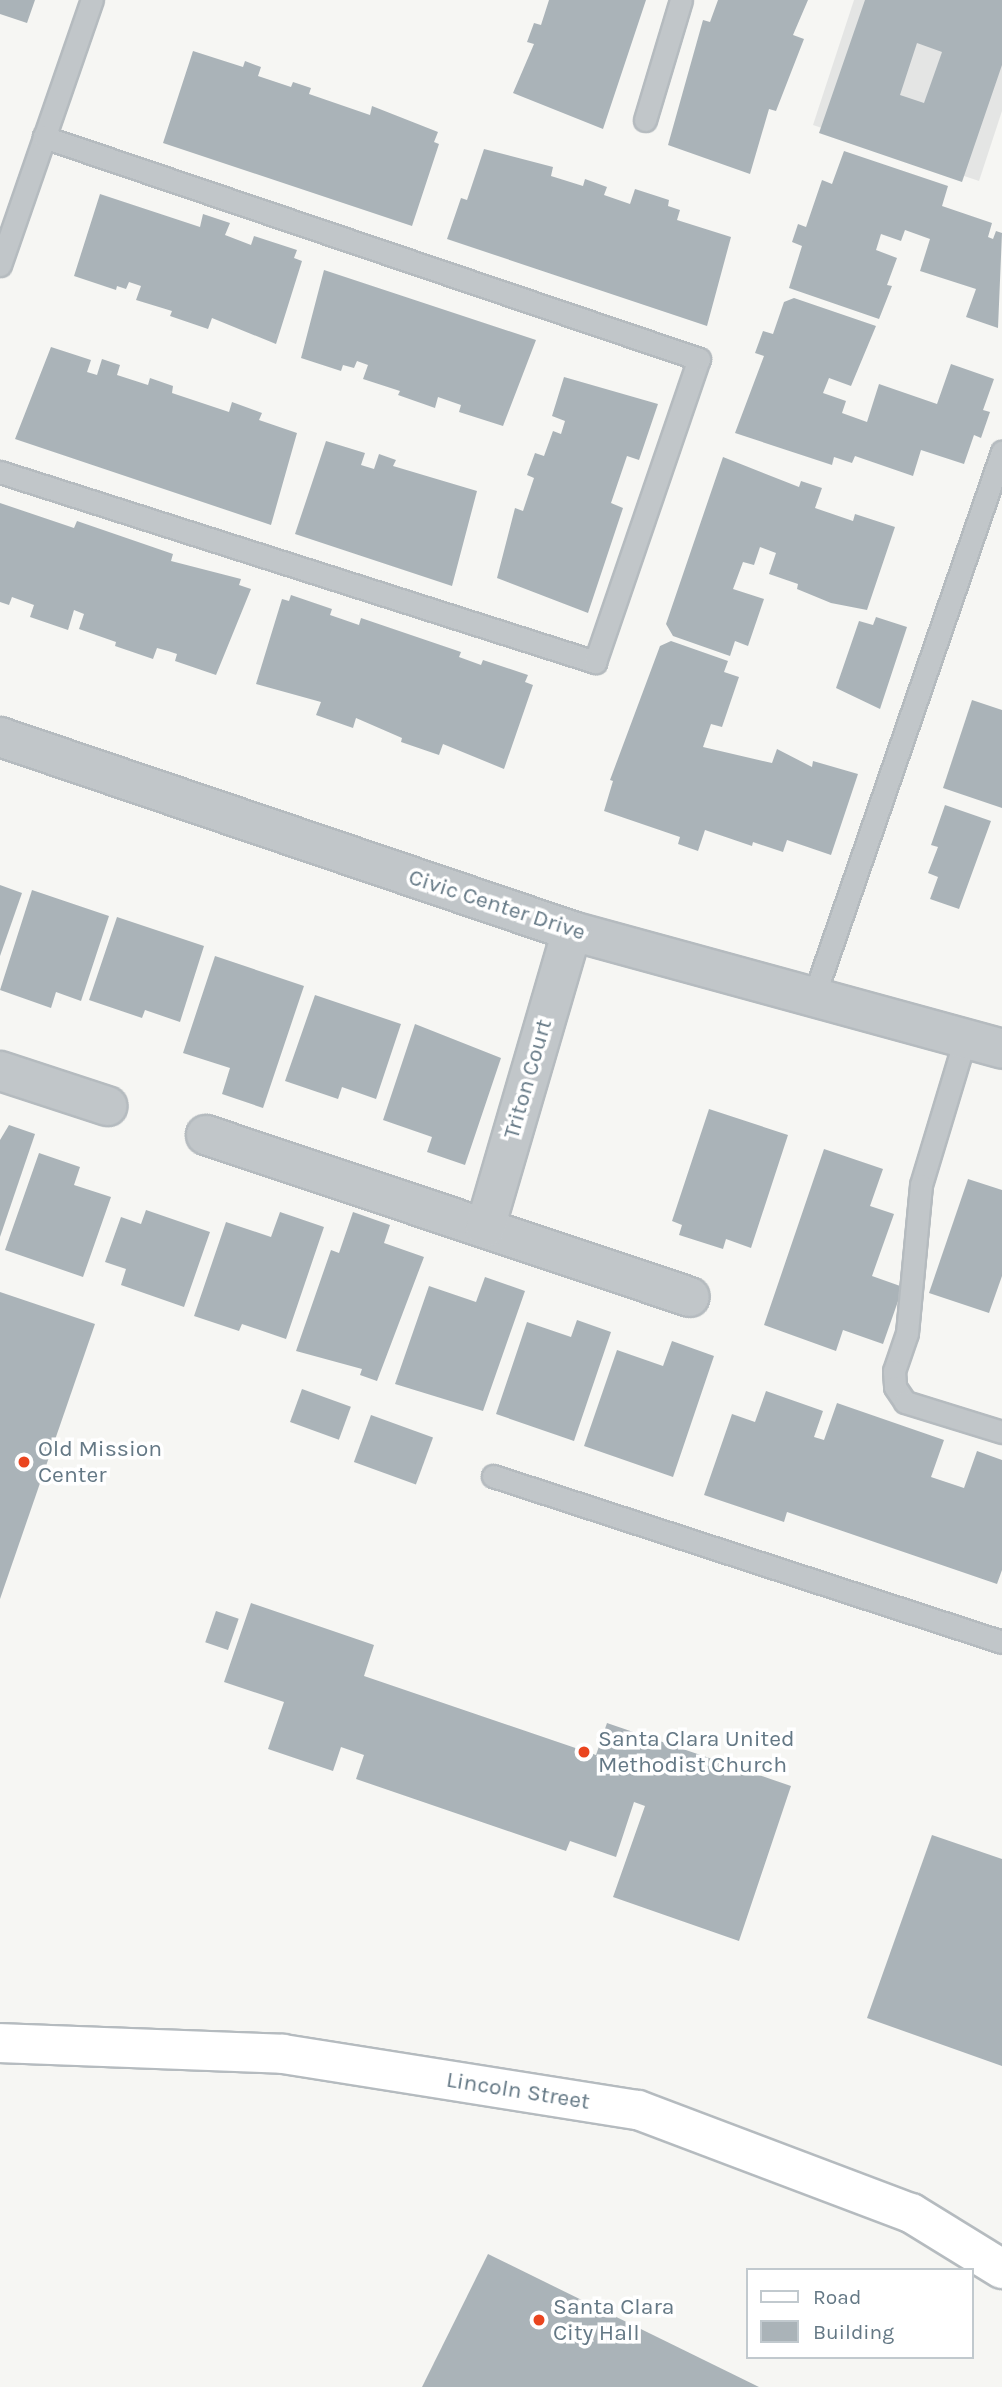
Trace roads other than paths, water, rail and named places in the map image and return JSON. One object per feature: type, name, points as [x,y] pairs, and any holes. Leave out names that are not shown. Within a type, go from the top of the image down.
[{"type":"street","name":"Civic Center Drive","points":[[0,737],[572,931],[1002,1049]]},
{"type":"street","name":"Triton Court","points":[[485,1228],[572,931]]},
{"type":"street","points":[[0,1070],[107,1106]]},
{"type":"street","points":[[206,1135],[690,1297]]},
{"type":"street","name":"Lincoln Street","points":[[0,2043],[283,2054],[638,2110],[911,2213],[1002,2269]]},
{"type":"lane","points":[[0,265],[9,210],[44,137],[92,0]]},
{"type":"lane","points":[[645,120],[681,0]]},
{"type":"lane","points":[[0,472],[595,662],[699,359],[44,137]]},
{"type":"lane","points":[[814,996],[1002,452]]},
{"type":"lane","points":[[965,1039],[921,1185],[907,1332],[894,1371],[895,1387],[905,1402],[1002,1432]]},
{"type":"lane","points":[[493,1476],[1002,1642]]},
{"type":"place","name":"Old Mission Center","points":[[24,1462]]},
{"type":"place","name":"Santa Clara United Methodist Church","points":[[584,1752]]},
{"type":"place","name":"Santa Clara City Hall","points":[[539,2320]]}]
